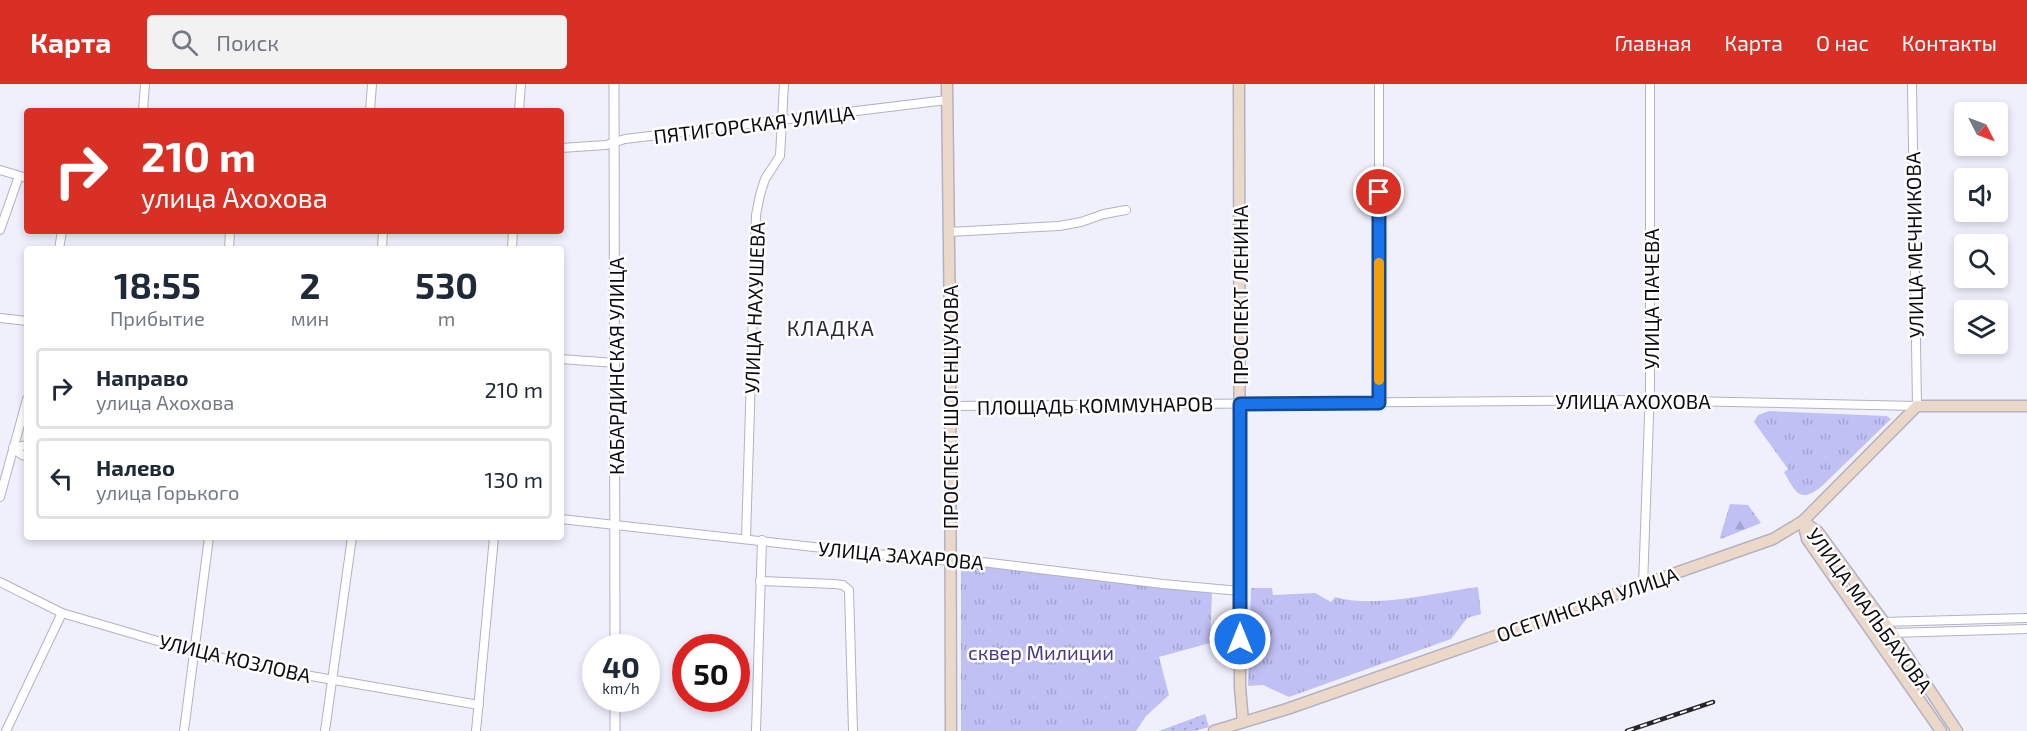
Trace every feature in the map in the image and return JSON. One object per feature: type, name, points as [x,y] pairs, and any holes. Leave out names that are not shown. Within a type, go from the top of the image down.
[{"type":"main road","name":"ПРОСПЕКТ ШОГЕНЦУКОВА","points":[[947,84],[951,731]]},
{"type":"main road","name":"ПРОСПЕКТ ЛЕНИНА","points":[[1239,84],[1240,687],[1243,722]]},
{"type":"main road","name":"УЛИЦА АХОХОВА","points":[[1917,406],[2027,406]]},
{"type":"main road","name":"ОСЕТИНСКАЯ УЛИЦА","points":[[1214,731],[1643,586],[1668,575],[1773,539],[1803,521],[1917,406]]},
{"type":"main road","name":"УЛИЦА МАЛЬБАХОВА","points":[[1803,521],[1818,532],[1892,633],[1957,731]]},
{"type":"main road","name":"УЛИЦА МАЛЬБАХОВА","points":[[1803,521],[1807,539],[1941,731]]},
{"type":"street","points":[[144,108],[145,84]]},
{"type":"street","points":[[370,108],[372,84]]},
{"type":"street","points":[[519,108],[521,84]]},
{"type":"street","name":"КАБАРДИНСКАЯ УЛИЦА","points":[[614,84],[615,634]]},
{"type":"street","name":"УЛИЦА НАХУШЕВА","points":[[746,538],[756,215],[759,195],[765,179],[780,156],[784,84]]},
{"type":"street","points":[[1379,84],[1379,403]]},
{"type":"street","name":"УЛИЦА ПАЧЕВА","points":[[1643,586],[1649,400],[1650,84]]},
{"type":"street","name":"УЛИЦА МЕЧНИКОВА","points":[[1912,84],[1917,406]]},
{"type":"street","name":"ПЯТИГОРСКАЯ УЛИЦА","points":[[564,148],[947,100]]},
{"type":"street","points":[[0,170],[23,177],[0,230]]},
{"type":"street","points":[[949,232],[1059,226],[1081,222],[1104,213],[1126,210]]},
{"type":"street","points":[[0,318],[24,321]]},
{"type":"street","points":[[564,359],[615,363]]},
{"type":"street","name":"УЛИЦА АХОХОВА","points":[[1240,404],[1649,400],[1917,406]]},
{"type":"street","name":"ПЛОЩАДЬ КОММУНАРОВ","points":[[950,406],[1240,404]]},
{"type":"street","points":[[0,497],[24,410]]},
{"type":"street","points":[[13,448],[24,446]]},
{"type":"street","points":[[13,448],[24,455]]},
{"type":"street","name":"УЛИЦА ЗАХАРОВА","points":[[564,519],[1240,591]]},
{"type":"street","points":[[184,731],[209,540]]},
{"type":"street","points":[[325,731],[352,540]]},
{"type":"street","points":[[476,731],[494,540]]},
{"type":"street","points":[[756,731],[762,540]]},
{"type":"street","points":[[760,581],[834,584],[843,585],[849,590],[853,731]]},
{"type":"street","name":"УЛИЦА КОЗЛОВА","points":[[0,582],[62,613],[195,652],[478,705]]},
{"type":"street","points":[[6,731],[62,613]]},
{"type":"street","points":[[1882,622],[2027,618]]},
{"type":"street","points":[[1892,633],[2027,629]]},
{"type":"street","points":[[615,712],[615,731]]},
{"type":"green space","points":[[1769,411],[1887,416],[1891,419],[1822,486],[1814,492],[1803,495],[1791,485],[1784,472],[1788,469],[1754,422],[1758,415]]},
{"type":"green space","points":[[1730,504],[1748,505],[1761,523],[1721,539]]},
{"type":"green space","name":"сквер Милиции","points":[[961,563],[1212,592],[1210,643],[1159,657],[1169,695],[1146,716],[1136,731],[961,731]]},
{"type":"green space","points":[[1478,587],[1481,614],[1467,618],[1451,639],[1289,697],[1263,685],[1248,686],[1251,588],[1272,588],[1273,595],[1315,593],[1331,602],[1335,597],[1368,601],[1387,600]]},
{"type":"green space","points":[[1205,714],[1209,727],[1195,731],[1159,731]]},
{"type":"railway","points":[[1627,731],[1713,702]]},
{"type":"slow traffic","points":[[1379,263],[1379,380]]},
{"type":"district","name":"КЛАДКА","points":[[831,327]]},
{"type":"route","points":[[1240,639],[1240,404],[1379,403],[1379,192]]}]
